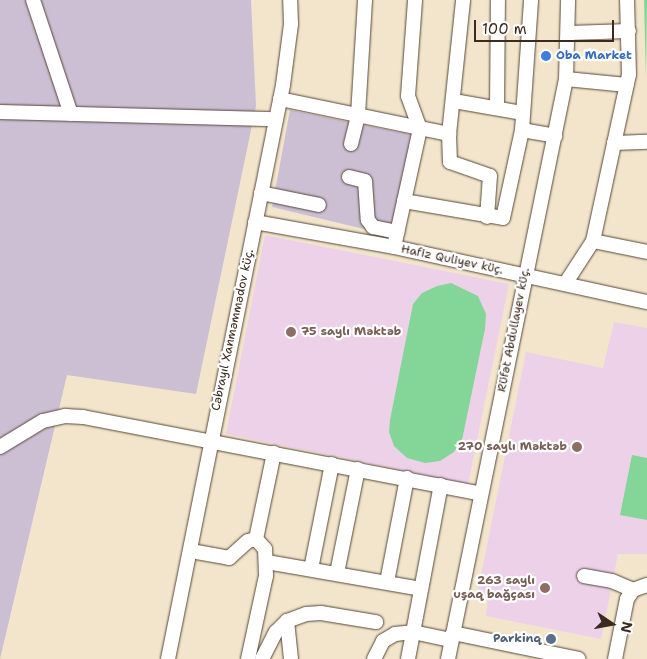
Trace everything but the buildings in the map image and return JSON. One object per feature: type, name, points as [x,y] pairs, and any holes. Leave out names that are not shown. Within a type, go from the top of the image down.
[{"type":"street","points":[[33,0],[71,114]]},
{"type":"street","name":"Cəbrayıl Xanməmmədov küç.","points":[[168,659],[210,440],[280,100],[289,46],[290,0]]},
{"type":"street","points":[[351,144],[358,115],[365,0]]},
{"type":"street","points":[[394,247],[420,129],[408,96],[415,0]]},
{"type":"street","points":[[463,0],[454,101],[449,134],[450,162],[490,176],[486,217]]},
{"type":"street","points":[[497,107],[498,0]]},
{"type":"street","points":[[404,201],[486,217],[503,218],[522,130],[531,0]]},
{"type":"street","name":"Rüfət Abdullayev küç.","points":[[448,659],[566,79],[570,33],[568,0]]},
{"type":"street","points":[[565,284],[594,241],[627,85],[629,31],[627,0]]},
{"type":"street","points":[[570,33],[629,31]]},
{"type":"street","points":[[566,79],[627,85]]},
{"type":"street","points":[[280,100],[449,134]]},
{"type":"street","points":[[454,101],[523,113]]},
{"type":"street","points":[[0,112],[276,119]]},
{"type":"street","points":[[522,130],[555,136]]},
{"type":"street","points":[[614,143],[647,142]]},
{"type":"street","points":[[349,177],[365,181],[368,220],[373,226],[397,232]]},
{"type":"street","points":[[261,193],[319,205]]},
{"type":"street","name":"Hafiz Quliyev küç.","points":[[255,222],[394,247],[647,302]]},
{"type":"street","points":[[594,241],[647,252]]},
{"type":"street","points":[[0,447],[43,421],[65,416],[210,440],[481,494]]},
{"type":"street","points":[[256,539],[274,453]]},
{"type":"street","points":[[311,569],[332,464]]},
{"type":"street","points":[[337,573],[358,469]]},
{"type":"street","points":[[387,582],[407,478]]},
{"type":"street","points":[[408,659],[441,485]]},
{"type":"street","points":[[190,551],[229,558],[248,541],[256,539]]},
{"type":"street","points":[[248,659],[267,562],[266,549],[256,539]]},
{"type":"street","points":[[267,562],[421,589]]},
{"type":"street","points":[[584,576],[612,581],[633,590],[647,585]]},
{"type":"street","points":[[614,659],[628,600],[633,590]]},
{"type":"street","points":[[262,659],[276,632],[287,621],[306,614],[321,613],[376,622]]},
{"type":"street","points":[[287,621],[291,659]]},
{"type":"street","points":[[374,659],[383,641],[395,634],[413,632],[452,636],[578,659]]},
{"type":"shaded area","points":[[0,0],[251,0],[256,106],[196,394],[67,375],[0,659]]},
{"type":"shaded area","points":[[290,110],[413,135],[389,235],[272,207]]},
{"type":"shaded area","points":[[265,235],[509,284],[468,484],[226,434]]},
{"type":"shaded area","name":"270 saylı Məktəb","points":[[614,322],[647,328],[647,554],[618,554],[601,639],[486,616],[488,598],[477,596],[526,352],[603,368]]},
{"type":"green space","points":[[644,0],[647,0],[646,78]]},
{"type":"green space","points":[[451,283],[478,296],[486,314],[485,329],[462,440],[454,452],[440,461],[425,463],[407,458],[394,446],[389,432],[390,420],[413,304],[422,293],[437,286]]},
{"type":"green space","points":[[632,455],[647,458],[647,520],[620,515]]},
{"type":"place","name":"Oba Market","points":[[546,56]]},
{"type":"place","name":"75 saylı Məktəb","points":[[291,332]]},
{"type":"place","name":"270 saylı Məktəb","points":[[577,447]]},
{"type":"place","name":"263 saylı uşaq bağçası","points":[[545,588]]},
{"type":"place","name":"Parkinq","points":[[551,639]]}]
